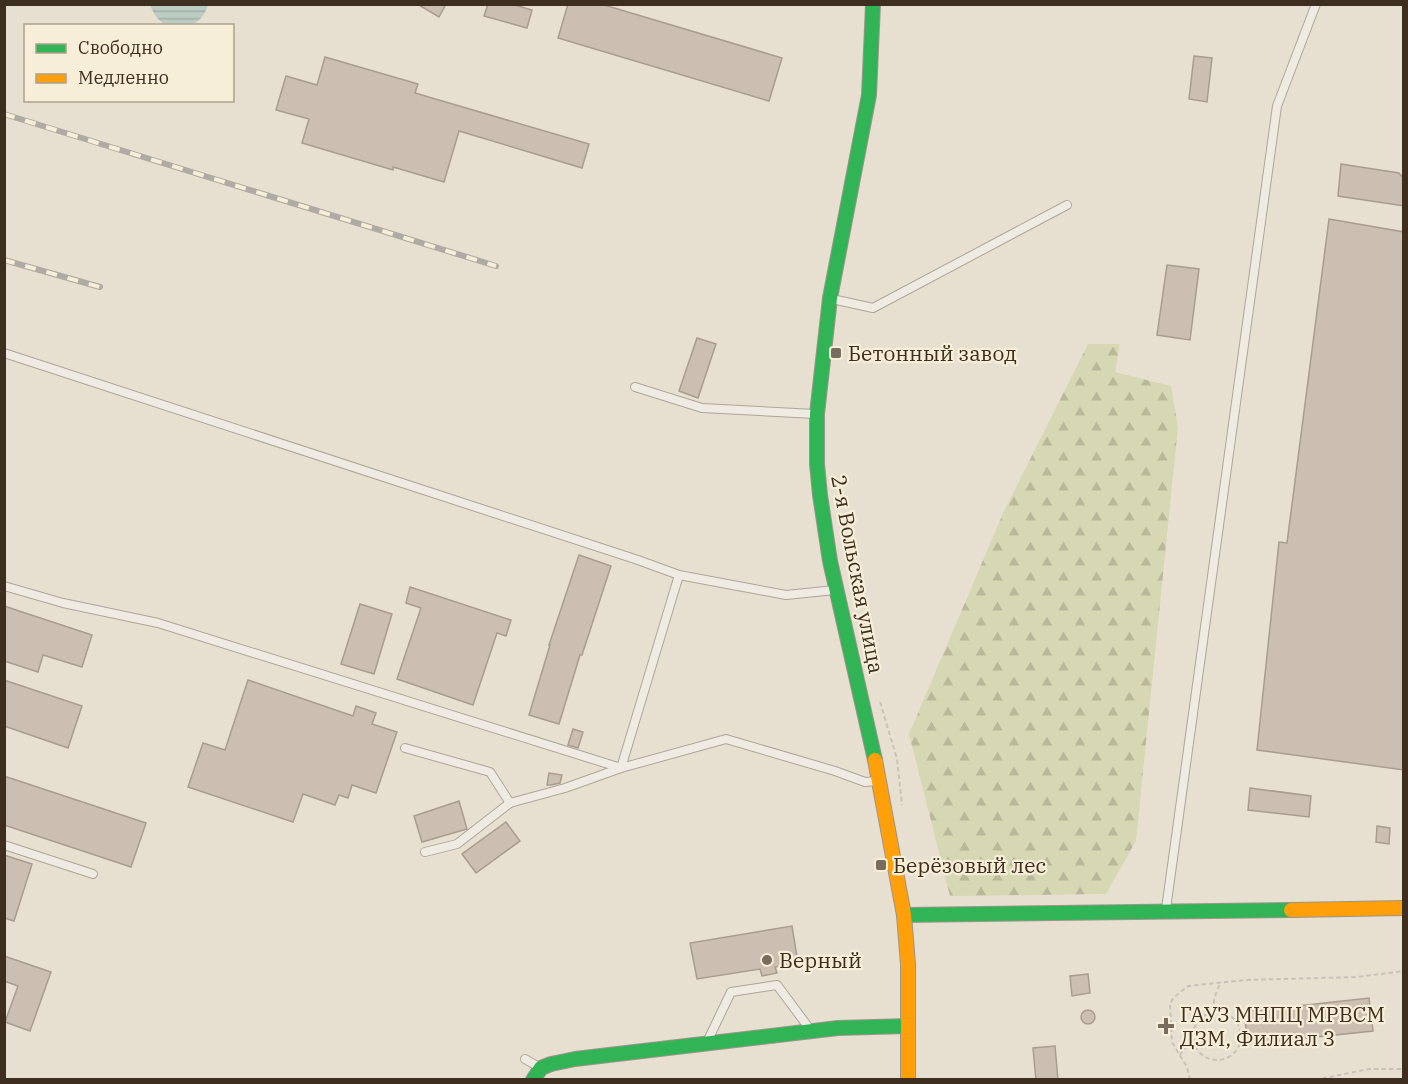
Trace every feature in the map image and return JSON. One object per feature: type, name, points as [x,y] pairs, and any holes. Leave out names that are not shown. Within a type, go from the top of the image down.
[{"type":"main road","name":"2-я Вольская улица","points":[[873,4],[869,95],[830,298],[817,414],[817,464],[819,495],[830,561],[880,781],[904,915],[908,964],[908,1080]]},
{"type":"main road","points":[[904,915],[1404,908]]},
{"type":"main road","points":[[537,1074],[551,1064],[575,1059],[838,1028],[908,1026]]},
{"type":"lane","points":[[1166,911],[1277,106],[1316,4]]},
{"type":"lane","points":[[830,298],[873,308],[1068,205]]},
{"type":"lane","points":[[4,353],[679,575],[786,595],[836,589]]},
{"type":"lane","points":[[635,387],[702,408],[817,414]]},
{"type":"lane","points":[[621,768],[679,575]]},
{"type":"lane","points":[[4,586],[63,603],[158,623],[621,768]]},
{"type":"lane","points":[[425,852],[457,844],[510,803],[566,788],[621,768],[726,739],[836,771],[865,782],[880,781]]},
{"type":"lane","points":[[405,748],[490,771],[510,803]]},
{"type":"lane","points":[[4,845],[93,874]]},
{"type":"lane","points":[[707,1043],[730,992],[777,985],[812,1031]]},
{"type":"lane","points":[[525,1059],[537,1074]]},
{"type":"path","points":[[879,700],[897,759],[903,811]]},
{"type":"path","points":[[1190,1080],[1187,1067],[1172,1041],[1170,1005],[1173,998],[1188,986],[1245,980],[1357,977],[1404,971]]},
{"type":"path","points":[[1214,1011],[1214,999],[1220,983]]},
{"type":"path","points":[[1214,1011],[1223,1012],[1232,1017],[1238,1024],[1241,1034],[1236,1052],[1217,1061],[1207,1059],[1198,1052],[1192,1035],[1199,1019],[1214,1011]]},
{"type":"path","points":[[1179,1055],[1193,1043]]},
{"type":"path","points":[[1316,1080],[1369,1069],[1404,1069]]},
{"type":"green space","points":[[1088,344],[1120,344],[1115,372],[1171,386],[1178,427],[1136,841],[1106,894],[950,896],[909,734],[1004,511]]},
{"type":"shaded area","points":[[150,5],[208,5],[204,15],[192,24],[164,24]]},
{"type":"building","points":[[417,4],[446,4],[439,17]]},
{"type":"building","points":[[488,4],[511,4],[532,10],[527,28],[484,16]]},
{"type":"building","points":[[568,4],[601,4],[782,58],[769,101],[558,38]]},
{"type":"building","points":[[1194,56],[1212,58],[1207,102],[1189,99]]},
{"type":"building","points":[[325,57],[418,84],[415,93],[589,144],[582,168],[459,131],[444,182],[393,167],[393,170],[302,143],[309,119],[276,110],[286,76],[317,85]]},
{"type":"building","points":[[1341,164],[1399,173],[1404,179],[1404,206],[1338,196]]},
{"type":"building","points":[[1329,219],[1404,232],[1404,770],[1257,750],[1279,542],[1287,543]]},
{"type":"building","points":[[1167,265],[1199,269],[1190,340],[1157,335]]},
{"type":"building","points":[[697,338],[716,344],[698,398],[679,391]]},
{"type":"building","points":[[579,555],[611,566],[559,724],[529,715]]},
{"type":"building","points":[[410,587],[511,620],[506,636],[497,633],[473,705],[397,679],[421,608],[406,603]]},
{"type":"building","points":[[360,604],[392,614],[374,674],[341,664]]},
{"type":"building","points":[[4,606],[92,635],[82,667],[43,655],[38,672],[4,661]]},
{"type":"building","points":[[4,680],[82,706],[68,748],[4,726]]},
{"type":"building","points":[[248,680],[353,716],[356,706],[376,713],[372,724],[397,732],[376,793],[352,785],[348,798],[339,795],[335,805],[303,794],[293,822],[188,787],[203,743],[225,750]]},
{"type":"building","points":[[573,729],[583,732],[578,748],[568,745]]},
{"type":"building","points":[[549,773],[562,775],[560,783],[547,785]]},
{"type":"building","points":[[4,776],[146,823],[131,867],[4,825]]},
{"type":"building","points":[[1250,788],[1311,796],[1309,817],[1248,810]]},
{"type":"building","points":[[459,801],[467,829],[422,842],[414,816]]},
{"type":"building","points":[[506,822],[520,841],[476,873],[462,854]]},
{"type":"building","points":[[1377,826],[1390,828],[1389,844],[1376,842]]},
{"type":"building","points":[[4,855],[32,864],[14,921],[4,918]]},
{"type":"building","points":[[792,926],[798,963],[775,967],[777,973],[762,976],[760,969],[697,979],[690,943]]},
{"type":"building","points":[[4,956],[51,972],[30,1031],[5,1022],[18,986],[4,981]]},
{"type":"building","points":[[1088,974],[1090,993],[1072,996],[1070,976]]},
{"type":"building","points":[[1369,998],[1373,1031],[1248,1044],[1244,1012]]},
{"type":"building","points":[[1085,1010],[1091,1010],[1095,1017],[1091,1024],[1085,1024],[1081,1020],[1081,1014]]},
{"type":"building","points":[[1055,1046],[1058,1080],[1036,1080],[1033,1048]]},
{"type":"railway","points":[[4,114],[496,266]]},
{"type":"railway","points":[[4,260],[100,287]]},
{"type":"traffic: fast","points":[[873,4],[869,95],[830,298],[817,414],[817,464],[830,561],[875,760]]},
{"type":"traffic: fast","points":[[904,915],[1291,910]]},
{"type":"traffic: fast","points":[[533,1080],[541,1068],[575,1059],[838,1028],[908,1026]]},
{"type":"traffic: slow","points":[[875,760],[904,915],[908,964],[908,1080]]},
{"type":"traffic: slow","points":[[1291,910],[1404,908]]},
{"type":"place","name":"Бетонный завод","points":[[836,353]]},
{"type":"place","name":"Берёзовый лес","points":[[881,865]]},
{"type":"place","name":"Верный","points":[[767,960]]},
{"type":"place","name":"ГАУЗ МНПЦ МРВСМ ДЗМ, Филиал 3","points":[[1166,1026]]}]
